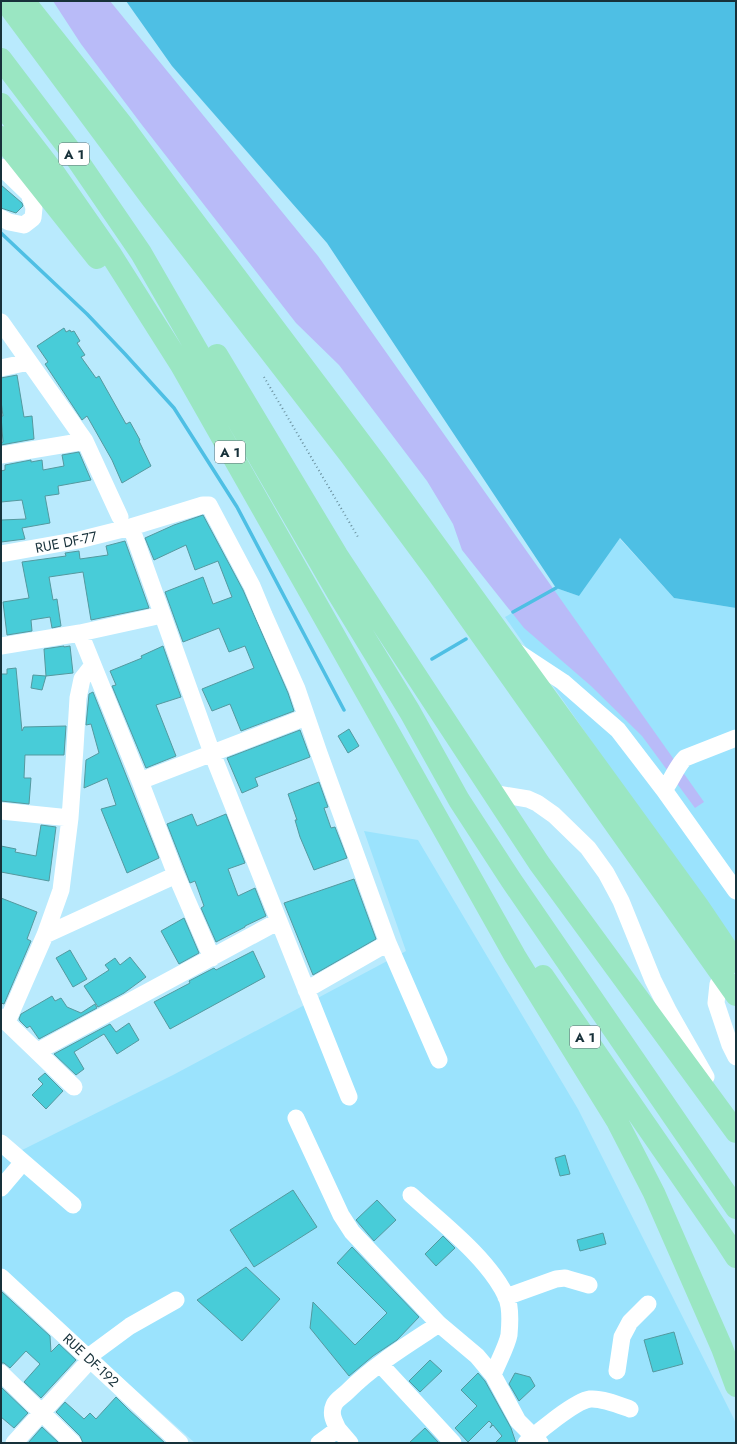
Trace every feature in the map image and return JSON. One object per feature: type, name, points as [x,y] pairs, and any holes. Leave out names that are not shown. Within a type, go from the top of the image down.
[{"type":"highway","points":[[5,1],[152,199],[350,455],[690,912],[736,962]]},
{"type":"highway","points":[[24,1],[122,123],[174,195],[376,463],[508,645],[690,912],[736,995]]},
{"type":"highway","name":"A 1","points":[[1,59],[76,158],[141,253],[333,585],[410,712],[459,800],[511,880],[736,1208]]},
{"type":"highway","name":"A 1","points":[[1,104],[55,174],[110,253],[181,365],[436,815],[540,971],[736,1257]]},
{"type":"highway","points":[[1,137],[181,365]]},
{"type":"highway","points":[[141,253],[186,309],[226,368],[337,555],[539,863],[736,1130]]},
{"type":"highway","points":[[436,815],[514,956],[617,1121],[654,1193],[722,1348],[736,1386]]},
{"type":"highway","points":[[690,912],[736,946]]},
{"type":"highway","points":[[690,912],[718,984],[736,1013]]},
{"type":"street","points":[[1,167],[29,194],[34,208],[33,218],[24,224],[9,222],[1,218]]},
{"type":"street","points":[[1,322],[85,441],[126,522],[162,615],[212,753],[349,1097]]},
{"type":"street","points":[[1,368],[29,362]]},
{"type":"street","points":[[1,455],[85,441]]},
{"type":"street","name":"RUE DF-77","points":[[1,554],[79,540],[126,522],[203,505],[209,505],[252,586],[297,689],[306,717]]},
{"type":"street","points":[[1,646],[80,633],[162,615]]},
{"type":"street","points":[[80,633],[140,780],[176,875],[212,958]]},
{"type":"street","points":[[508,645],[562,682],[618,730],[664,790],[736,891]]},
{"type":"street","points":[[74,1087],[4,1019],[45,935],[60,890],[70,818],[76,748],[78,698],[82,679],[93,665]]},
{"type":"street","points":[[140,780],[306,717],[388,943],[440,1060]]},
{"type":"street","points":[[664,790],[680,763],[686,758],[736,738]]},
{"type":"street","points":[[492,793],[528,799],[554,815],[588,848],[602,867],[621,901],[650,972],[669,1012],[736,1130]]},
{"type":"street","points":[[1,811],[70,818]]},
{"type":"street","points":[[45,935],[176,875]]},
{"type":"street","points":[[38,1051],[279,921]]},
{"type":"street","points":[[306,990],[388,943]]},
{"type":"street","points":[[718,984],[716,1003],[730,1045],[736,1057]]},
{"type":"street","points":[[296,1118],[341,1215],[349,1228],[439,1324],[477,1356],[493,1375],[518,1421],[533,1441],[574,1406],[590,1399],[609,1402],[630,1409]]},
{"type":"street","points":[[1,1143],[73,1205]]},
{"type":"street","points":[[1,1188],[23,1162]]},
{"type":"street","points":[[412,1195],[472,1251],[492,1274],[506,1296],[510,1316],[509,1336],[493,1375]]},
{"type":"street","name":"RUE DF-192","points":[[1,1277],[180,1443]]},
{"type":"street","points":[[506,1296],[556,1279],[565,1278],[589,1285]]},
{"type":"street","points":[[14,1443],[89,1358],[130,1326],[176,1300]]},
{"type":"street","points":[[617,1371],[622,1337],[630,1322],[648,1304]]},
{"type":"street","points":[[350,1443],[338,1429],[332,1412],[334,1404],[353,1386],[394,1353],[439,1324]]},
{"type":"street","points":[[380,1364],[453,1443]]},
{"type":"street","points":[[1,1373],[74,1443]]},
{"type":"street","points":[[319,1443],[338,1429]]},
{"type":"path","points":[[264,377],[358,537]]},
{"type":"shaded area","points":[[53,1],[110,1],[318,256],[704,802],[695,808],[642,736],[591,686],[524,628],[462,550],[453,524],[427,481],[339,365],[296,323],[142,125],[81,44]]},
{"type":"shaded area","points":[[126,1],[736,1],[736,608],[674,598],[620,538],[579,596],[556,588],[327,243],[172,66]]},
{"type":"shaded area","points":[[619,538],[674,598],[736,608],[736,949],[505,617],[556,588],[579,596]]},
{"type":"shaded area","points":[[364,831],[418,840],[578,1109],[734,1419],[736,1424],[736,1443],[195,1443],[1,1270],[1,1140],[16,1153],[173,1075],[406,951]]},
{"type":"building","points":[[1,185],[22,203],[23,206],[16,213],[1,208]]},
{"type":"building","points":[[64,328],[66,332],[70,330],[71,332],[74,331],[80,341],[77,343],[85,355],[81,357],[96,378],[99,376],[126,424],[130,422],[140,440],[139,441],[151,466],[122,483],[112,460],[87,416],[82,420],[45,364],[48,362],[37,346]]},
{"type":"building","points":[[17,375],[24,417],[32,416],[34,439],[1,445],[3,442],[1,416],[3,416],[1,401],[1,378]]},
{"type":"building","points":[[79,452],[91,480],[58,486],[59,494],[45,496],[50,523],[22,528],[25,539],[1,542],[1,520],[26,519],[22,500],[1,502],[1,471],[5,470],[5,465],[31,460],[31,462],[42,460],[43,470],[64,466],[62,455]]},
{"type":"building","points":[[203,515],[243,590],[288,693],[294,711],[241,731],[230,704],[212,711],[202,689],[254,668],[245,646],[229,652],[219,628],[183,642],[165,592],[203,577],[213,604],[232,597],[218,561],[195,570],[186,545],[154,560],[145,538],[174,525]]},
{"type":"building","points":[[125,541],[149,608],[91,620],[83,572],[49,577],[53,600],[57,599],[61,626],[52,628],[50,617],[31,620],[32,631],[7,635],[3,602],[29,598],[22,562],[66,556],[65,553],[79,551],[80,559],[108,555],[106,546]]},
{"type":"building","points":[[70,646],[73,673],[46,676],[44,649]]},
{"type":"building","points":[[163,646],[181,697],[156,705],[176,756],[146,768],[112,686],[116,685],[110,671],[142,658],[141,656]]},
{"type":"building","points":[[16,668],[22,731],[24,727],[66,726],[64,755],[25,755],[24,778],[31,778],[29,804],[1,801],[1,674],[7,674],[7,669]]},
{"type":"building","points":[[33,675],[46,676],[42,690],[31,688]]},
{"type":"building","points":[[93,692],[159,858],[127,873],[101,809],[116,805],[107,778],[84,788],[86,760],[99,753],[91,724],[86,725],[89,694]]},
{"type":"building","points":[[349,729],[359,746],[348,753],[338,736]]},
{"type":"building","points":[[300,730],[310,757],[255,778],[258,786],[242,793],[227,758]]},
{"type":"building","points":[[319,782],[328,807],[324,808],[331,828],[335,827],[347,858],[314,870],[300,837],[295,820],[297,820],[288,794]]},
{"type":"building","points":[[192,814],[197,826],[226,814],[245,863],[228,869],[238,896],[255,888],[266,916],[216,942],[201,908],[204,906],[195,881],[190,883],[167,824]]},
{"type":"building","points":[[41,825],[56,827],[49,881],[1,872],[1,846],[16,849],[15,852],[36,856]]},
{"type":"building","points":[[354,879],[376,939],[313,975],[284,903]]},
{"type":"building","points":[[1,898],[37,912],[27,939],[31,941],[4,1004],[1,1003]]},
{"type":"building","points":[[184,918],[199,953],[179,964],[161,931]]},
{"type":"building","points":[[70,950],[87,979],[73,987],[56,958]]},
{"type":"building","points":[[253,951],[265,977],[170,1029],[154,1002],[190,983],[189,981],[214,968],[216,970]]},
{"type":"building","points":[[130,957],[146,977],[124,993],[98,1007],[84,986],[109,970],[105,965],[115,958],[120,965]]},
{"type":"building","points":[[52,996],[55,1001],[61,998],[67,1007],[81,1013],[95,1004],[97,1008],[39,1039],[30,1026],[27,1028],[19,1019],[21,1014]]},
{"type":"building","points":[[129,1023],[139,1040],[117,1054],[104,1034],[74,1052],[84,1069],[76,1075],[54,1054],[110,1024],[116,1032]]},
{"type":"building","points":[[45,1073],[63,1091],[46,1109],[32,1095],[43,1084],[38,1079]]},
{"type":"building","points":[[565,1155],[570,1174],[560,1176],[555,1158]]},
{"type":"building","points":[[293,1190],[317,1227],[254,1267],[230,1230]]},
{"type":"building","points":[[377,1200],[396,1220],[374,1241],[356,1220]]},
{"type":"building","points":[[603,1233],[606,1244],[580,1251],[577,1240]]},
{"type":"building","points":[[443,1236],[455,1248],[436,1266],[425,1254]]},
{"type":"building","points":[[352,1247],[419,1317],[397,1340],[373,1356],[349,1376],[310,1328],[313,1302],[355,1345],[387,1313],[337,1263]]},
{"type":"building","points":[[246,1267],[280,1299],[242,1341],[197,1300]]},
{"type":"building","points":[[1,1291],[50,1336],[51,1352],[59,1344],[76,1360],[41,1398],[24,1382],[40,1364],[26,1351],[10,1368],[4,1363],[1,1363]]},
{"type":"building","points":[[674,1332],[683,1364],[653,1372],[644,1340]]},
{"type":"building","points":[[430,1360],[442,1371],[420,1392],[409,1381]]},
{"type":"building","points":[[478,1373],[485,1381],[511,1428],[516,1443],[495,1443],[502,1436],[493,1425],[490,1428],[492,1424],[489,1421],[468,1442],[455,1428],[477,1406],[461,1390]]},
{"type":"building","points":[[515,1373],[530,1377],[535,1386],[519,1401],[509,1384]]},
{"type":"building","points":[[1,1387],[28,1413],[14,1428],[1,1417]]},
{"type":"building","points":[[116,1397],[165,1443],[83,1443],[80,1436],[56,1412],[65,1402],[84,1419],[90,1413],[96,1419]]},
{"type":"building","points":[[42,1427],[59,1443],[28,1443]]},
{"type":"building","points":[[425,1428],[439,1443],[409,1443]]},
{"type":"waterway","points":[[1,233],[87,314],[174,408],[237,507],[344,710]]},
{"type":"waterway","points":[[513,612],[556,588]]},
{"type":"waterway","points":[[432,659],[466,639]]}]
